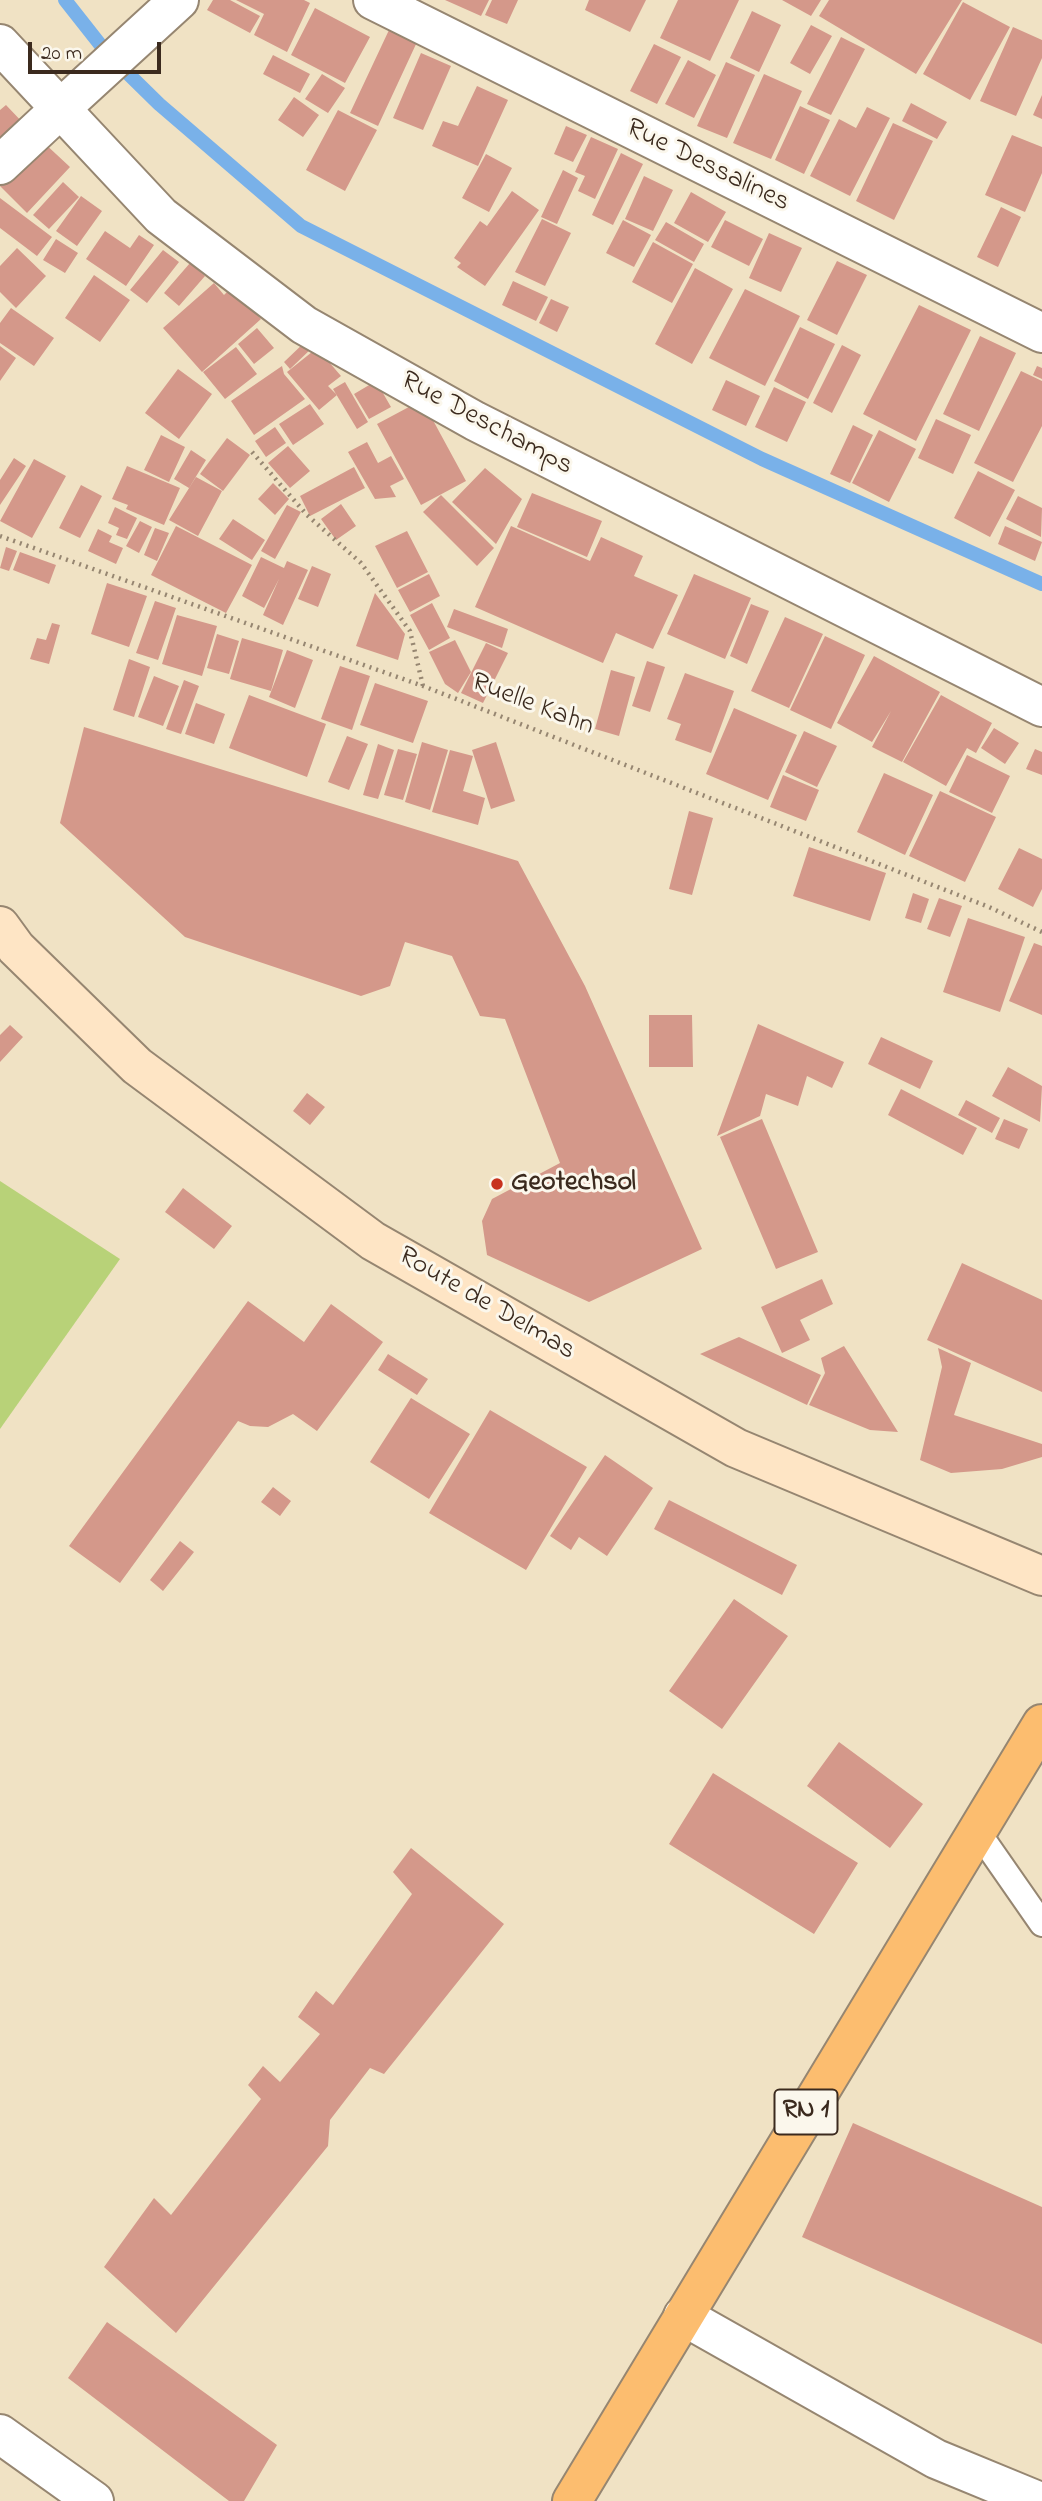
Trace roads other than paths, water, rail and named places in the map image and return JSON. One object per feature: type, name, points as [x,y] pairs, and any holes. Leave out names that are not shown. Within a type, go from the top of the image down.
[{"type":"main road","name":"Route de Delmas","points":[[0,926],[16,948],[137,1066],[373,1241],[736,1448],[1042,1576]]},
{"type":"main road","name":"RN 1","points":[[572,2501],[1042,1724]]},
{"type":"main road","points":[[1000,1797],[1042,1772]]},
{"type":"street","name":"Rue Dessalines","points":[[373,0],[1042,333]]},
{"type":"street","points":[[0,165],[171,6]]},
{"type":"street","name":"Rue Deschamps","points":[[0,44],[161,216],[304,325],[487,428],[1042,707]]},
{"type":"street","points":[[683,2316],[936,2459],[1038,2501]]},
{"type":"street","points":[[0,2434],[94,2501]]},
{"type":"lane","points":[[978,1832],[1042,1924]]},
{"type":"waterway","points":[[65,0],[106,52],[159,104],[301,226],[762,459],[1042,584]]},
{"type":"place","name":"Geotechsol","points":[[497,1184]]}]
